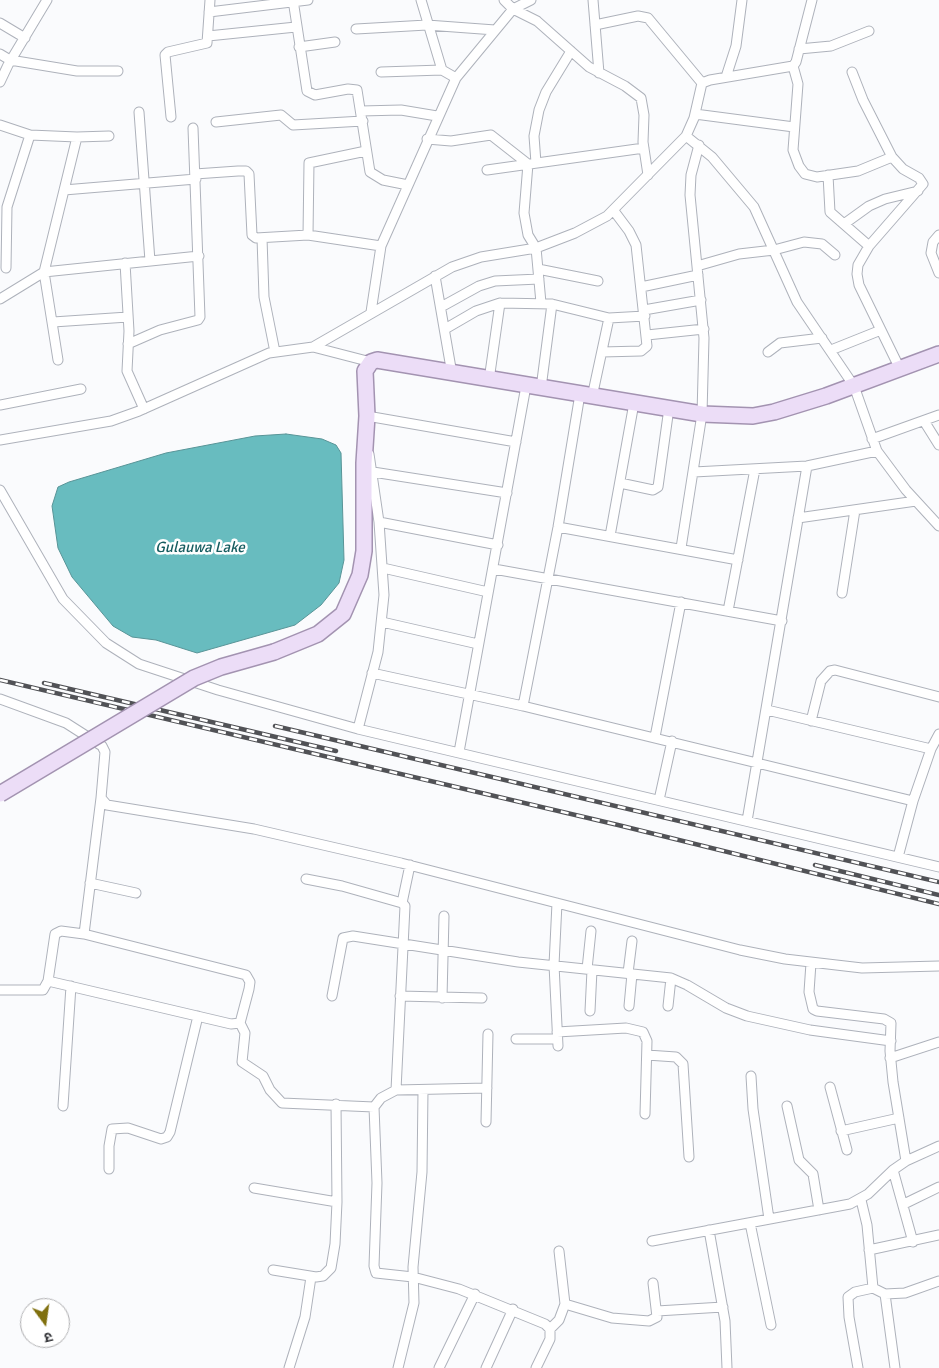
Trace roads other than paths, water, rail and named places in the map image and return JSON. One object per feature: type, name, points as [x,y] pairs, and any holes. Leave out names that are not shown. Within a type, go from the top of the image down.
[{"type":"main road","points":[[0,794],[194,678],[221,667],[274,652],[318,634],[342,614],[360,575],[364,552],[366,371],[370,362],[377,360],[452,374],[702,414],[753,416],[774,412],[854,386],[939,354]]},
{"type":"street","points":[[0,82],[10,60],[47,0]]},
{"type":"street","points":[[171,117],[165,55],[176,50],[204,45],[208,36],[210,0]]},
{"type":"street","points":[[209,12],[308,0]]},
{"type":"street","points":[[421,0],[442,70]]},
{"type":"street","points":[[504,0],[513,8],[537,21],[571,51],[599,72],[625,86],[641,98],[644,115],[644,148],[648,175]]},
{"type":"street","points":[[371,312],[381,246],[437,116],[456,78],[513,8],[531,0]]},
{"type":"street","points":[[593,0],[599,72]]},
{"type":"street","points":[[726,77],[736,46],[742,0]]},
{"type":"street","points":[[812,0],[793,66],[798,84],[793,150],[799,166],[809,177],[828,175],[867,169],[892,156]]},
{"type":"street","points":[[293,1],[307,91],[315,95],[354,89],[359,94],[368,166],[375,177],[408,185]]},
{"type":"street","points":[[595,25],[638,16],[648,18],[702,83]]},
{"type":"street","points":[[0,23],[25,38]]},
{"type":"street","points":[[356,29],[427,25],[495,30]]},
{"type":"street","points":[[208,36],[296,27]]},
{"type":"street","points":[[799,49],[831,46],[869,32]]},
{"type":"street","points":[[299,47],[335,42]]},
{"type":"street","points":[[541,303],[536,248],[528,236],[524,213],[539,110],[550,85],[571,51]]},
{"type":"street","points":[[0,54],[10,60],[77,72],[118,71]]},
{"type":"street","points":[[702,83],[793,66]]},
{"type":"street","points":[[381,72],[442,70],[456,78]]},
{"type":"street","points":[[852,72],[863,100],[892,156],[903,169],[922,181],[922,188],[869,246],[858,265],[859,285],[900,369]]},
{"type":"street","points":[[313,347],[371,312],[458,264],[481,257],[536,248],[575,233],[614,211],[686,136],[695,114],[702,83]]},
{"type":"street","points":[[216,122],[281,115],[293,125],[401,110],[437,116]]},
{"type":"street","points":[[139,112],[150,261]]},
{"type":"street","points":[[695,114],[794,127]]},
{"type":"street","points":[[0,125],[30,135],[109,136]]},
{"type":"street","points":[[128,344],[160,330],[200,319],[193,128]]},
{"type":"street","points":[[6,268],[4,207],[30,135]]},
{"type":"street","points":[[427,139],[451,141],[491,135],[532,163]]},
{"type":"street","points":[[686,136],[699,145],[754,207],[797,302],[854,386],[876,451],[916,501],[939,526]]},
{"type":"street","points":[[58,360],[44,272],[77,137]]},
{"type":"street","points":[[681,548],[702,414],[704,329],[690,195],[691,175],[699,145]]},
{"type":"street","points":[[487,170],[644,148]]},
{"type":"street","points":[[308,236],[309,163],[366,151]]},
{"type":"street","points":[[64,190],[246,171],[250,177],[252,235],[256,238],[308,236],[381,246]]},
{"type":"street","points":[[828,175],[828,204],[830,212],[869,246]]},
{"type":"street","points":[[844,224],[869,206],[885,199],[918,191]]},
{"type":"street","points":[[602,352],[641,351],[646,346],[647,335],[636,245],[629,231],[614,211]]},
{"type":"street","points":[[939,235],[933,242],[931,253],[939,273]]},
{"type":"street","points":[[262,238],[264,297],[275,352]]},
{"type":"street","points":[[641,287],[698,270],[739,254],[774,250],[804,242],[822,244],[835,254]]},
{"type":"street","points":[[0,299],[44,272],[199,256]]},
{"type":"street","points":[[125,263],[128,317],[127,371],[144,409]]},
{"type":"street","points":[[538,269],[598,281]]},
{"type":"street","points":[[435,276],[452,374]]},
{"type":"street","points":[[441,307],[479,286],[495,281],[539,279]]},
{"type":"street","points":[[445,329],[476,311],[500,303],[552,304],[609,318],[644,313],[701,300]]},
{"type":"street","points":[[489,380],[500,303]]},
{"type":"street","points":[[459,752],[516,442],[533,387],[552,304]]},
{"type":"street","points":[[53,322],[128,317]]},
{"type":"street","points":[[523,706],[546,578],[586,396],[602,352],[609,318]]},
{"type":"street","points":[[647,335],[704,329]]},
{"type":"street","points":[[830,350],[881,330]]},
{"type":"street","points":[[768,352],[780,343],[822,338]]},
{"type":"street","points":[[0,440],[111,421],[144,409],[275,352],[313,347],[370,362]]},
{"type":"street","points":[[0,405],[81,389]]},
{"type":"street","points":[[610,536],[634,403]]},
{"type":"street","points":[[620,483],[653,490],[658,487],[669,408]]},
{"type":"street","points":[[872,440],[939,415]]},
{"type":"street","points":[[367,416],[516,442]]},
{"type":"street","points":[[924,421],[939,445]]},
{"type":"street","points":[[358,729],[382,622],[383,568],[379,522],[373,472],[365,437]]},
{"type":"street","points":[[694,472],[807,466],[876,451]]},
{"type":"street","points":[[747,821],[807,466]]},
{"type":"street","points":[[728,611],[755,470]]},
{"type":"street","points":[[373,472],[508,493]]},
{"type":"street","points":[[0,490],[63,599],[106,643],[138,664],[218,690],[358,729],[939,867]]},
{"type":"street","points":[[798,518],[916,501]]},
{"type":"street","points":[[842,593],[855,510]]},
{"type":"street","points":[[379,522],[498,545]]},
{"type":"street","points":[[558,527],[681,548],[738,560]]},
{"type":"street","points":[[383,568],[488,592]]},
{"type":"street","points":[[494,569],[782,621]]},
{"type":"street","points":[[656,738],[681,602]]},
{"type":"street","points":[[382,622],[478,644]]},
{"type":"street","points":[[811,720],[822,681],[830,671],[835,670],[939,697]]},
{"type":"street","points":[[372,673],[470,693],[913,800]]},
{"type":"street","points":[[0,699],[66,723],[102,746],[106,752],[84,934]]},
{"type":"street","points":[[767,710],[931,749]]},
{"type":"street","points":[[898,857],[913,800],[931,749],[939,734]]},
{"type":"street","points":[[659,800],[672,741]]},
{"type":"street","points":[[101,798],[107,805],[254,829],[410,865],[740,950],[811,963],[862,968],[939,966]]},
{"type":"street","points":[[402,903],[410,865]]},
{"type":"street","points":[[306,879],[342,886],[402,903],[406,909],[402,943],[396,1090]]},
{"type":"street","points":[[90,883],[136,893]]},
{"type":"street","points":[[557,903],[554,966],[557,1039]]},
{"type":"street","points":[[442,998],[444,916]]},
{"type":"street","points":[[0,990],[43,990],[48,981],[55,934],[61,930],[84,934],[246,975],[250,982],[240,1023],[245,1033],[242,1062],[262,1076],[270,1090],[282,1103],[374,1107]]},
{"type":"street","points":[[590,1012],[589,969],[591,931]]},
{"type":"street","points":[[332,996],[343,938],[353,936],[554,966],[670,978],[687,985],[726,1008],[747,1016],[810,1030],[891,1042]]},
{"type":"street","points":[[630,1006],[632,941]]},
{"type":"street","points":[[811,963],[809,992],[813,1009],[817,1012],[889,1020],[892,1027],[890,1058],[906,1161]]},
{"type":"street","points":[[668,1006],[670,978]]},
{"type":"street","points":[[48,981],[231,1024],[240,1023]]},
{"type":"street","points":[[63,1106],[71,986]]},
{"type":"street","points":[[400,996],[482,998]]},
{"type":"street","points":[[109,1169],[109,1146],[112,1129],[128,1128],[161,1139],[170,1132],[198,1016]]},
{"type":"street","points":[[516,1039],[557,1039],[610,1028],[638,1030],[646,1036],[645,1114]]},
{"type":"street","points":[[486,1122],[488,1034]]},
{"type":"street","points":[[890,1058],[939,1042]]},
{"type":"street","points":[[647,1055],[676,1058],[683,1064],[689,1157]]},
{"type":"street","points":[[752,1076],[753,1109],[769,1218]]},
{"type":"street","points":[[830,1087],[847,1150]]},
{"type":"street","points":[[487,1088],[423,1091],[396,1090],[381,1098],[374,1107],[377,1182],[374,1271],[378,1275],[413,1278],[475,1294],[513,1309],[545,1324],[550,1329]]},
{"type":"street","points":[[398,1368],[414,1304],[413,1278],[422,1172],[423,1091]]},
{"type":"street","points":[[273,1270],[312,1277],[323,1276],[331,1268],[335,1244],[337,1202],[336,1104]]},
{"type":"street","points":[[788,1106],[800,1160],[813,1174],[819,1210]]},
{"type":"street","points":[[841,1131],[899,1118]]},
{"type":"street","points":[[652,1241],[850,1204],[861,1200],[893,1170],[906,1161],[939,1146]]},
{"type":"street","points":[[893,1170],[913,1242]]},
{"type":"street","points":[[904,1204],[939,1187]]},
{"type":"street","points":[[254,1188],[337,1202]]},
{"type":"street","points":[[861,1200],[868,1225],[873,1288]]},
{"type":"street","points":[[750,1223],[771,1325]]},
{"type":"street","points":[[709,1230],[723,1307],[727,1368]]},
{"type":"street","points":[[869,1250],[939,1235]]},
{"type":"street","points":[[536,1368],[550,1339],[550,1329],[559,1320],[565,1304],[559,1250]]},
{"type":"street","points":[[289,1368],[305,1317],[312,1277]]},
{"type":"street","points":[[858,1368],[848,1317],[848,1298],[855,1292],[873,1288],[885,1294],[905,1293],[939,1281]]},
{"type":"street","points":[[565,1304],[612,1318],[637,1322],[654,1320],[657,1317],[657,1311],[652,1283]]},
{"type":"street","points":[[438,1368],[475,1294]]},
{"type":"street","points":[[885,1294],[895,1368]]},
{"type":"street","points":[[657,1311],[723,1307]]},
{"type":"street","points":[[486,1368],[513,1309]]},
{"type":"water","name":"Gulauwa Lake","points":[[286,434],[322,439],[336,445],[341,453],[344,560],[339,583],[321,605],[295,625],[197,653],[156,640],[132,637],[113,626],[72,577],[58,548],[52,506],[58,487],[166,453],[255,436]]},
{"type":"railway","points":[[0,680],[618,825],[939,904]]},
{"type":"railway","points":[[44,683],[336,751]]},
{"type":"railway","points":[[275,726],[939,882]]},
{"type":"railway","points":[[815,865],[939,895]]}]
